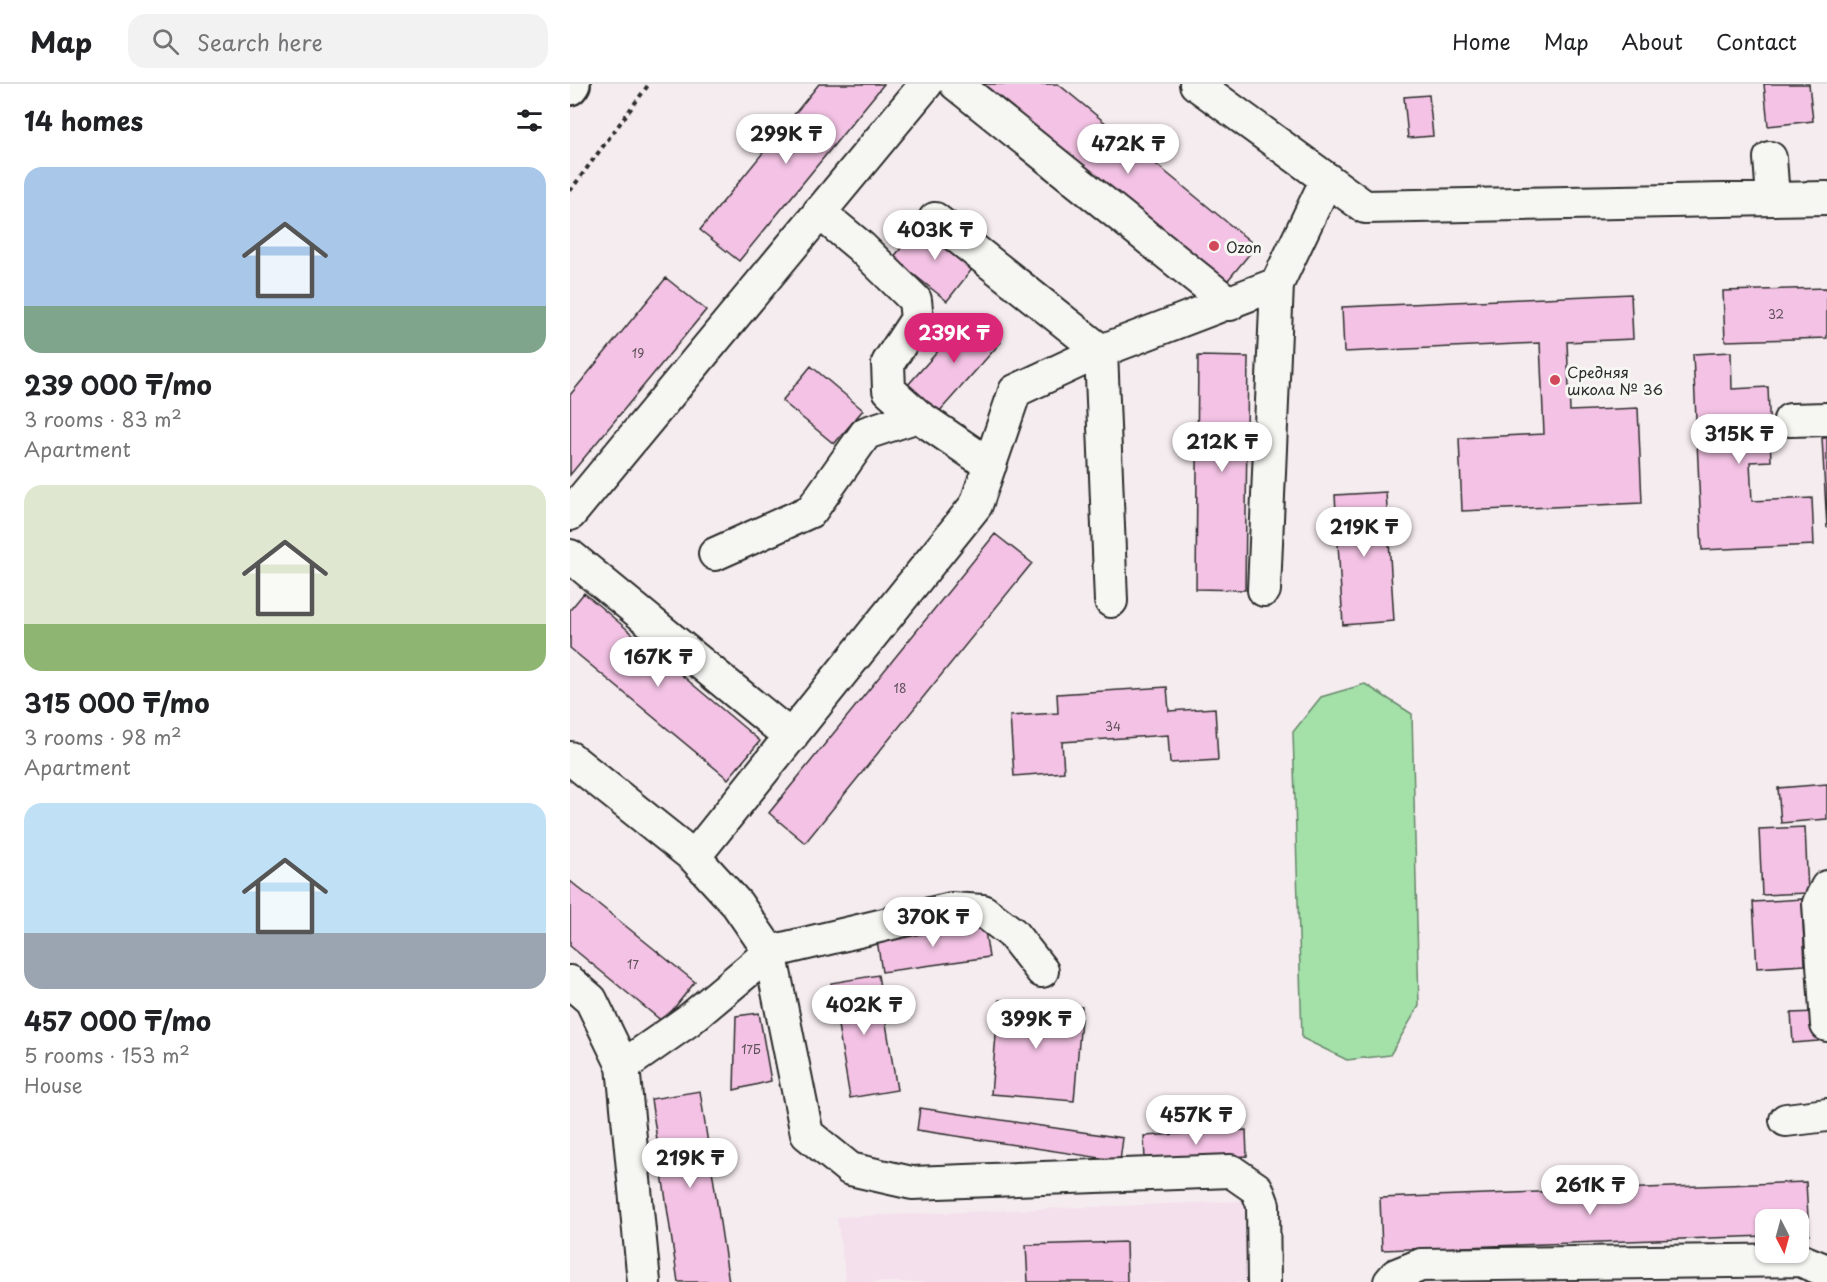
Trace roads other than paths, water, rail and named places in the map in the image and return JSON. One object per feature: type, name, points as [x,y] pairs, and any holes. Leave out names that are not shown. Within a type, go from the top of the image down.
[{"type":"main road","points":[[570,88],[573,84]]},
{"type":"street","points":[[570,514],[926,84]]},
{"type":"street","points":[[956,84],[1230,304]]},
{"type":"street","points":[[1196,84],[1365,207],[1827,198]]},
{"type":"street","points":[[1770,158],[1773,198]]},
{"type":"street","points":[[1263,590],[1277,284],[1328,179]]},
{"type":"street","points":[[819,212],[861,247],[915,300],[917,319],[888,363],[889,390],[918,416],[990,465]]},
{"type":"street","points":[[935,219],[1101,351],[1111,601]]},
{"type":"street","points":[[694,857],[976,505],[1016,391],[1101,351],[1230,304],[1277,284]]},
{"type":"street","points":[[715,554],[811,512],[866,433],[918,416]]},
{"type":"street","points":[[1790,420],[1827,419]]},
{"type":"street","points":[[570,556],[791,737]]},
{"type":"street","points":[[570,758],[694,857],[737,904],[770,952],[807,1134],[850,1169],[912,1183],[1232,1171],[1257,1189],[1263,1205],[1264,1282]]},
{"type":"street","points":[[1827,887],[1819,903],[1827,1025]]},
{"type":"street","points":[[623,1066],[689,1020],[770,952],[951,909],[983,911],[1012,933],[1042,970]]},
{"type":"street","points":[[570,982],[591,1000],[623,1066],[644,1282]]},
{"type":"street","points":[[1786,1120],[1827,1115]]},
{"type":"street","points":[[1390,1282],[1396,1275],[1421,1265],[1779,1271],[1800,1260],[1827,1271]]},
{"type":"place","name":"Ozon","points":[[1214,246]]},
{"type":"place","name":"Средняя школа № 36","points":[[1555,380]]}]
